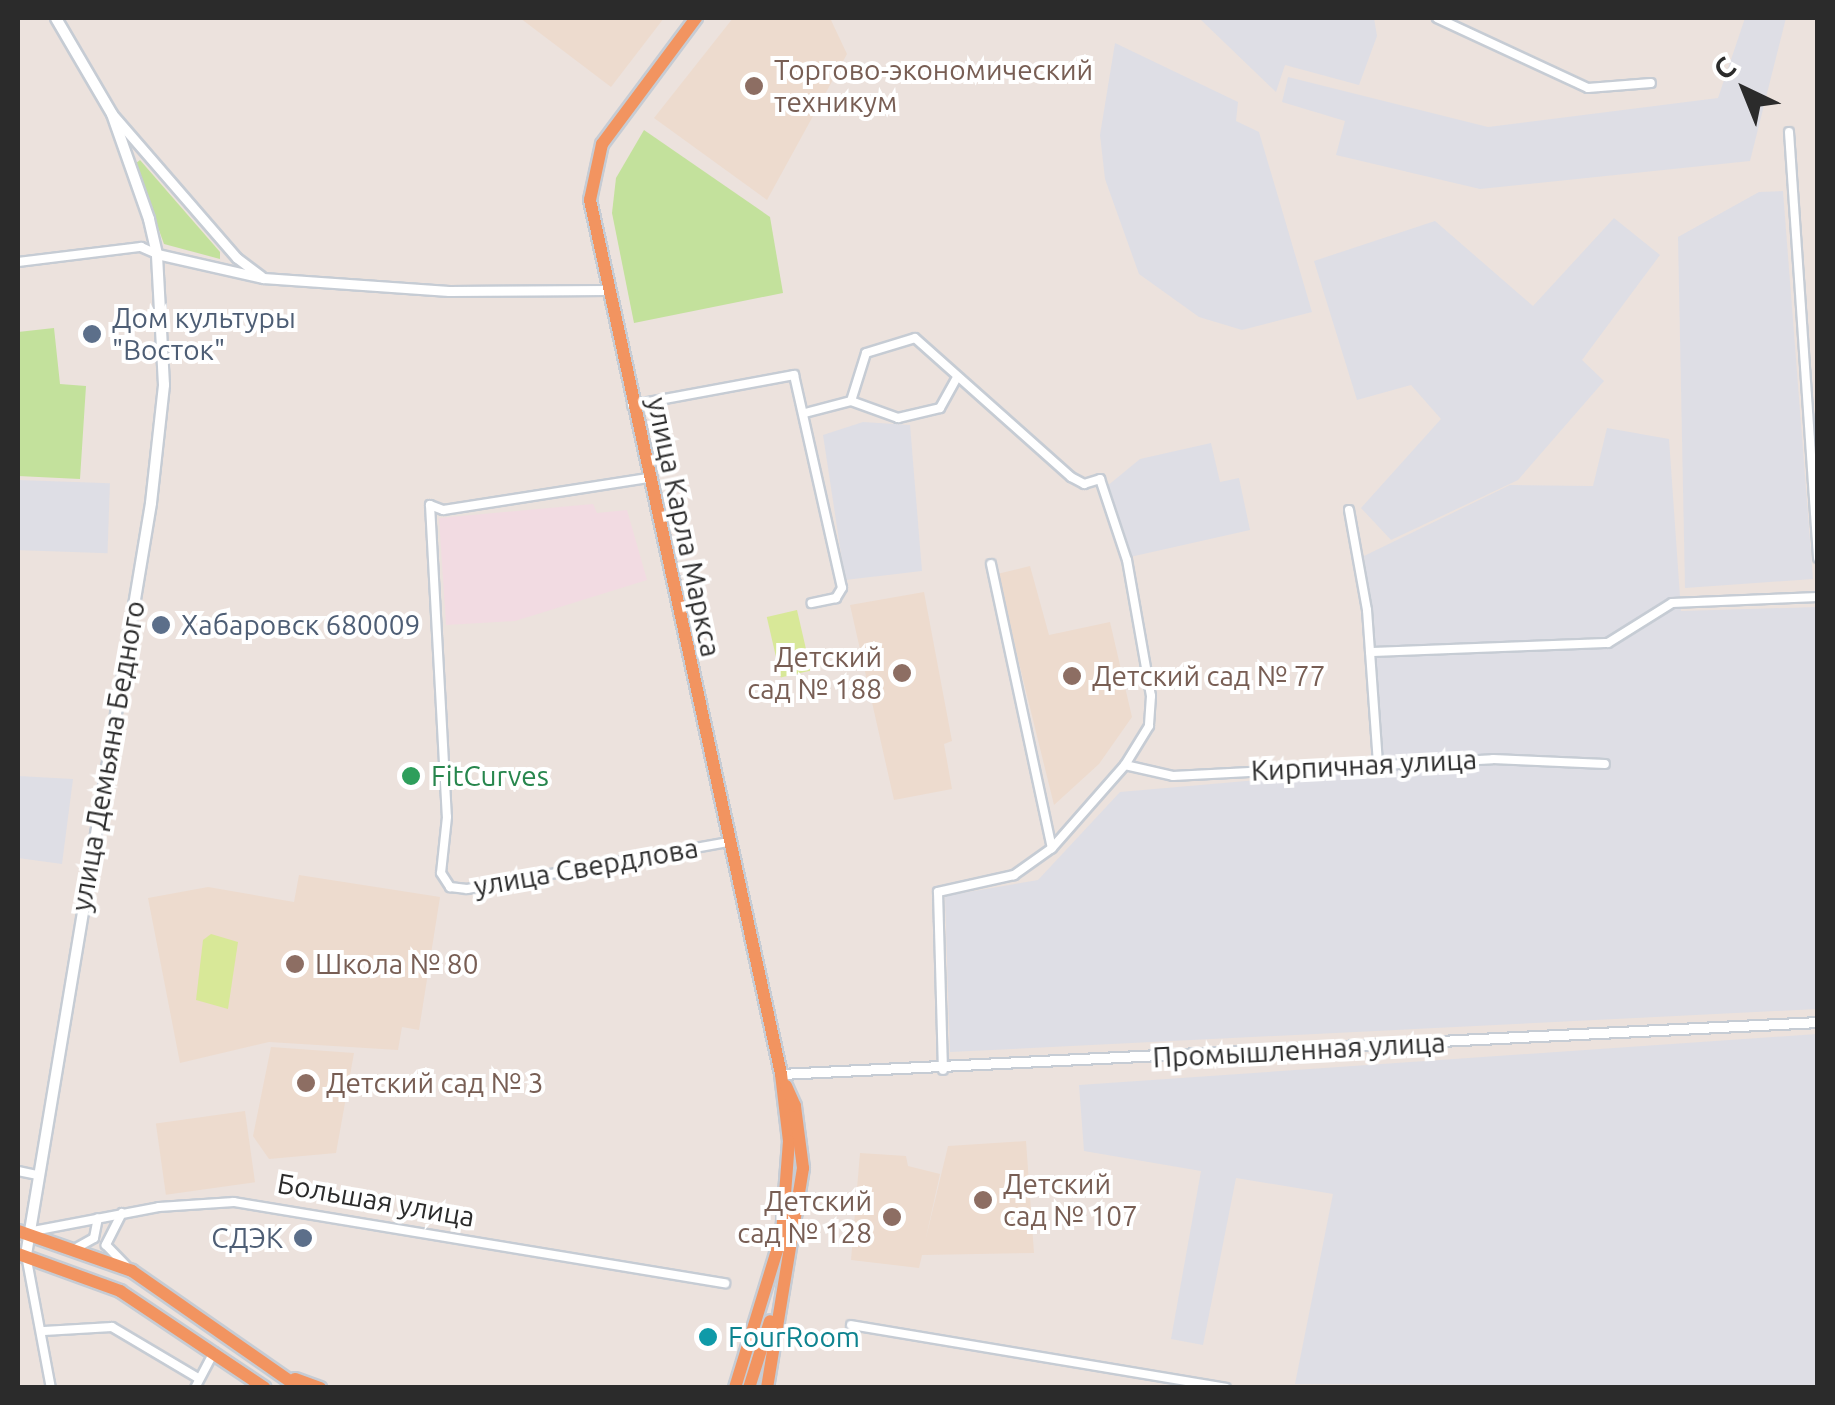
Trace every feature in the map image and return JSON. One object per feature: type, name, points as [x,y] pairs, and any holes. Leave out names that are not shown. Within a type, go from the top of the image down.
[{"type":"highway","name":"улица Карла Маркса","points":[[696,18],[602,144],[590,200],[606,290],[780,1074],[788,1202],[735,1383]]},
{"type":"highway","name":"улица Карла Маркса","points":[[780,1074],[796,1106],[803,1168],[783,1280]]},
{"type":"highway","points":[[23,1231],[132,1271],[300,1388]]},
{"type":"highway","points":[[22,1255],[120,1291],[265,1388]]},
{"type":"highway","points":[[749,1388],[783,1280]]},
{"type":"highway","points":[[767,1388],[783,1280]]},
{"type":"highway","points":[[275,1369],[320,1388]]},
{"type":"main road","name":"улица Демьяна Бедного","points":[[22,1255],[23,1231],[37,1175],[150,504],[164,385],[158,254],[112,114],[56,18]]},
{"type":"street","points":[[1437,18],[1588,88],[1651,82]]},
{"type":"street","points":[[112,114],[237,258],[263,278]]},
{"type":"street","points":[[1789,132],[1818,558]]},
{"type":"street","points":[[18,262],[141,247],[263,278],[449,291],[606,290]]},
{"type":"street","points":[[850,400],[859,365],[873,347],[915,338],[957,377],[994,402],[1071,478],[1084,484],[1100,479],[1127,560],[1152,696],[1149,726],[1126,765],[1052,848],[1014,874],[938,892],[943,1070]]},
{"type":"street","points":[[632,405],[794,375],[842,588],[836,598],[812,603]]},
{"type":"street","points":[[805,412],[850,400],[898,418],[940,408],[957,377]]},
{"type":"street","name":"улица Свердлова","points":[[648,478],[443,510],[430,505],[446,817],[441,873],[450,887],[467,889],[728,842]]},
{"type":"street","points":[[1349,510],[1370,652],[1378,762]]},
{"type":"street","points":[[991,564],[1052,848]]},
{"type":"street","points":[[1370,652],[1608,643],[1672,603],[1818,597]]},
{"type":"street","name":"Кирпичная улица","points":[[1126,765],[1172,776],[1378,762],[1605,764]]},
{"type":"street","name":"Промышленная улица","points":[[780,1074],[943,1070],[1818,1022]]},
{"type":"street","points":[[18,1171],[37,1175]]},
{"type":"street","name":"Большая улица","points":[[23,1231],[197,1202],[269,1205],[725,1284]]},
{"type":"street","points":[[122,1213],[106,1245],[132,1271]]},
{"type":"street","points":[[78,1248],[94,1238],[98,1218]]},
{"type":"street","points":[[22,1255],[44,1331],[51,1388]]},
{"type":"street","points":[[851,1325],[1226,1388]]},
{"type":"street","points":[[44,1331],[112,1327],[196,1382],[214,1352]]},
{"type":"shaded area","points":[[520,18],[664,18],[611,87]]},
{"type":"shaded area","name":"Торгово-экономический техникум","points":[[733,18],[830,18],[847,54],[767,200],[654,118]]},
{"type":"shaded area","points":[[1199,18],[1374,18],[1377,36],[1359,85],[1285,65],[1276,92]]},
{"type":"shaded area","points":[[1745,18],[1786,18],[1750,161],[1480,189],[1336,155],[1345,121],[1282,102],[1288,77],[1488,127],[1718,98]]},
{"type":"shaded area","points":[[1115,43],[1238,102],[1236,121],[1259,132],[1312,312],[1242,330],[1199,317],[1139,274],[1105,179],[1100,135]]},
{"type":"shaded area","points":[[1783,191],[1813,579],[1685,588],[1678,237],[1759,192]]},
{"type":"shaded area","points":[[1614,218],[1660,255],[1582,360],[1604,381],[1518,480],[1391,540],[1361,508],[1441,419],[1411,385],[1357,400],[1314,261],[1435,221],[1533,306]]},
{"type":"shaded area","points":[[863,422],[910,425],[922,571],[845,580],[823,435]]},
{"type":"shaded area","points":[[1607,428],[1669,439],[1681,611],[1817,607],[1817,1009],[950,1052],[945,896],[1038,880],[1120,792],[1384,769],[1364,556],[1510,485],[1593,486]]},
{"type":"shaded area","points":[[1211,443],[1220,482],[1239,478],[1250,530],[1130,557],[1106,487],[1140,459]]},
{"type":"shaded area","points":[[18,480],[110,483],[108,553],[18,550]]},
{"type":"shaded area","points":[[593,504],[597,513],[627,510],[647,580],[515,621],[446,625],[439,518]]},
{"type":"shaded area","name":"Детский сад № 77","points":[[1030,566],[1049,635],[1110,622],[1132,717],[1099,764],[1054,805],[997,574]]},
{"type":"shaded area","name":"Детский сад № 188","points":[[924,592],[952,741],[944,744],[952,789],[894,800],[850,605]]},
{"type":"shaded area","points":[[18,776],[73,779],[62,864],[18,858]]},
{"type":"shaded area","name":"Школа № 80","points":[[299,875],[440,897],[419,1030],[402,1027],[398,1050],[269,1042],[180,1063],[148,898],[208,887],[294,902]]},
{"type":"shaded area","points":[[1817,1034],[1817,1387],[1295,1384],[1333,1194],[1236,1178],[1203,1345],[1171,1339],[1201,1171],[1084,1151],[1079,1085]]},
{"type":"shaded area","name":"Детский сад № 3","points":[[271,1047],[354,1053],[336,1153],[269,1159],[253,1136]]},
{"type":"shaded area","points":[[245,1111],[255,1182],[166,1195],[156,1124]]},
{"type":"shaded area","points":[[1026,1141],[1034,1253],[922,1255],[919,1268],[851,1260],[860,1153],[906,1156],[908,1166],[940,1174],[925,1242],[948,1146]]},
{"type":"green space","points":[[644,130],[770,217],[783,293],[634,323],[612,213],[616,178]]},
{"type":"green space","points":[[140,160],[220,252],[220,259],[164,244],[135,164]]},
{"type":"green space","points":[[54,328],[60,384],[86,386],[80,479],[18,476],[18,332]]},
{"type":"green space","points":[[797,610],[811,670],[781,677],[767,617]]},
{"type":"green space","points":[[211,934],[238,942],[228,1009],[196,1000],[203,940]]},
{"type":"place","name":"Торгово-экономический техникум","points":[[754,86]]},
{"type":"place","name":"Дом культуры \"Восток\"","points":[[92,334]]},
{"type":"place","name":"Хабаровск 680009","points":[[161,625]]},
{"type":"place","name":"Детский сад № 188","points":[[902,673]]},
{"type":"place","name":"Детский сад № 77","points":[[1072,676]]},
{"type":"place","name":"FitCurves","points":[[411,776]]},
{"type":"place","name":"Школа № 80","points":[[295,964]]},
{"type":"place","name":"Детский сад № 3","points":[[306,1083]]},
{"type":"place","name":"Детский сад № 107","points":[[983,1200]]},
{"type":"place","name":"Детский сад № 128","points":[[892,1217]]},
{"type":"place","name":"СДЭК","points":[[303,1238]]},
{"type":"place","name":"FourRoom","points":[[708,1337]]}]
